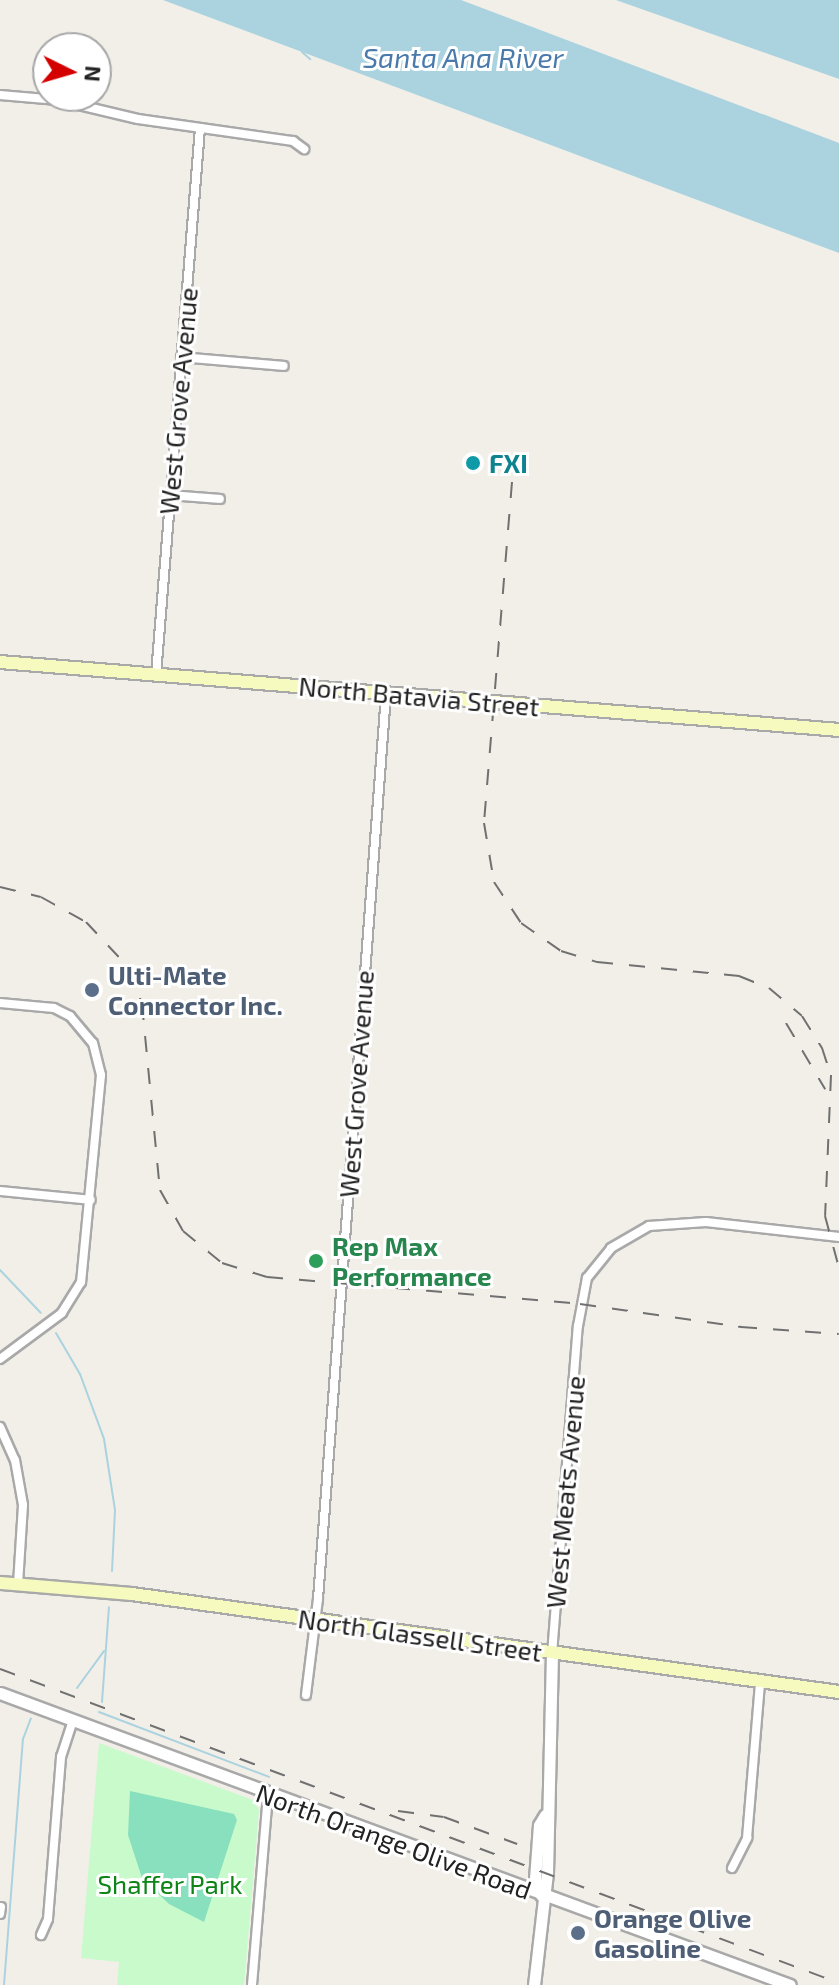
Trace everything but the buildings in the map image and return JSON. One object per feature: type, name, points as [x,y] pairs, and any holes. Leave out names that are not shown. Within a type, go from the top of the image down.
[{"type":"main road","name":"North Batavia Street","points":[[0,662],[839,730]]},
{"type":"main road","name":"North Glassell Street","points":[[0,1583],[316,1618],[552,1654],[839,1692]]},
{"type":"street","points":[[0,95],[58,100],[200,128],[293,141],[304,149]]},
{"type":"street","name":"West Grove Avenue","points":[[156,675],[200,128]]},
{"type":"street","points":[[181,357],[284,366]]},
{"type":"street","points":[[170,495],[220,499]]},
{"type":"street","name":"West Grove Avenue","points":[[306,1695],[316,1618],[386,694]]},
{"type":"street","points":[[0,1003],[54,1008],[70,1016],[83,1027],[100,1059],[85,1271],[74,1298],[62,1313],[0,1359]]},
{"type":"street","points":[[0,1191],[91,1200]]},
{"type":"street","name":"West Meats Avenue","points":[[552,1654],[578,1330],[587,1278],[611,1248],[649,1226],[706,1222],[839,1237]]},
{"type":"street","points":[[0,1427],[15,1460],[23,1505],[18,1584]]},
{"type":"street","points":[[534,1985],[541,1896],[535,1879],[539,1825],[545,1815],[552,1654]]},
{"type":"street","points":[[732,1868],[747,1838],[760,1682]]},
{"type":"street","name":"North Orange Olive Road","points":[[0,1693],[541,1896],[790,1985]]},
{"type":"street","points":[[41,1935],[48,1919],[61,1757],[73,1720]]},
{"type":"street","points":[[252,1985],[268,1795]]},
{"type":"street","points":[[0,1914],[1,1907]]},
{"type":"green space","name":"Shaffer Park","points":[[99,1743],[253,1800],[259,1810],[244,1985],[117,1985],[119,1962],[81,1958]]},
{"type":"green space","points":[[130,1791],[234,1814],[237,1820],[204,1922],[169,1904],[142,1878],[128,1835]]},
{"type":"water","name":"Santa Ana River","points":[[163,0],[461,0],[839,143],[839,253]]},
{"type":"water","points":[[616,0],[839,0],[839,79]]},
{"type":"waterway","points":[[302,52],[310,59]]},
{"type":"waterway","points":[[0,1270],[41,1313]]},
{"type":"waterway","points":[[56,1333],[80,1374],[104,1439],[115,1510],[112,1571]]},
{"type":"waterway","points":[[102,1702],[109,1607]]},
{"type":"waterway","points":[[77,1688],[104,1651]]},
{"type":"waterway","points":[[99,1712],[269,1777]]},
{"type":"waterway","points":[[4,1985],[23,1739],[31,1718]]},
{"type":"railway","points":[[512,482],[484,823],[494,882],[521,923],[561,951],[597,962],[739,976],[769,988],[802,1016],[822,1048],[831,1075],[825,1216],[839,1268]]},
{"type":"railway","points":[[0,887],[41,897],[86,922],[129,968],[142,1004],[160,1190],[183,1231],[222,1263],[267,1277],[580,1304],[741,1327],[839,1334]]},
{"type":"railway","points":[[786,1023],[825,1089]]},
{"type":"railway","points":[[0,1669],[839,1983]]},
{"type":"railway","points":[[398,1811],[444,1817],[517,1844]]},
{"type":"place","name":"FXI","points":[[473,463]]},
{"type":"place","name":"Ulti-Mate Connector Inc.","points":[[92,990]]},
{"type":"place","name":"Rep Max Performance","points":[[316,1261]]},
{"type":"place","name":"Orange Olive Gasoline","points":[[578,1933]]}]
